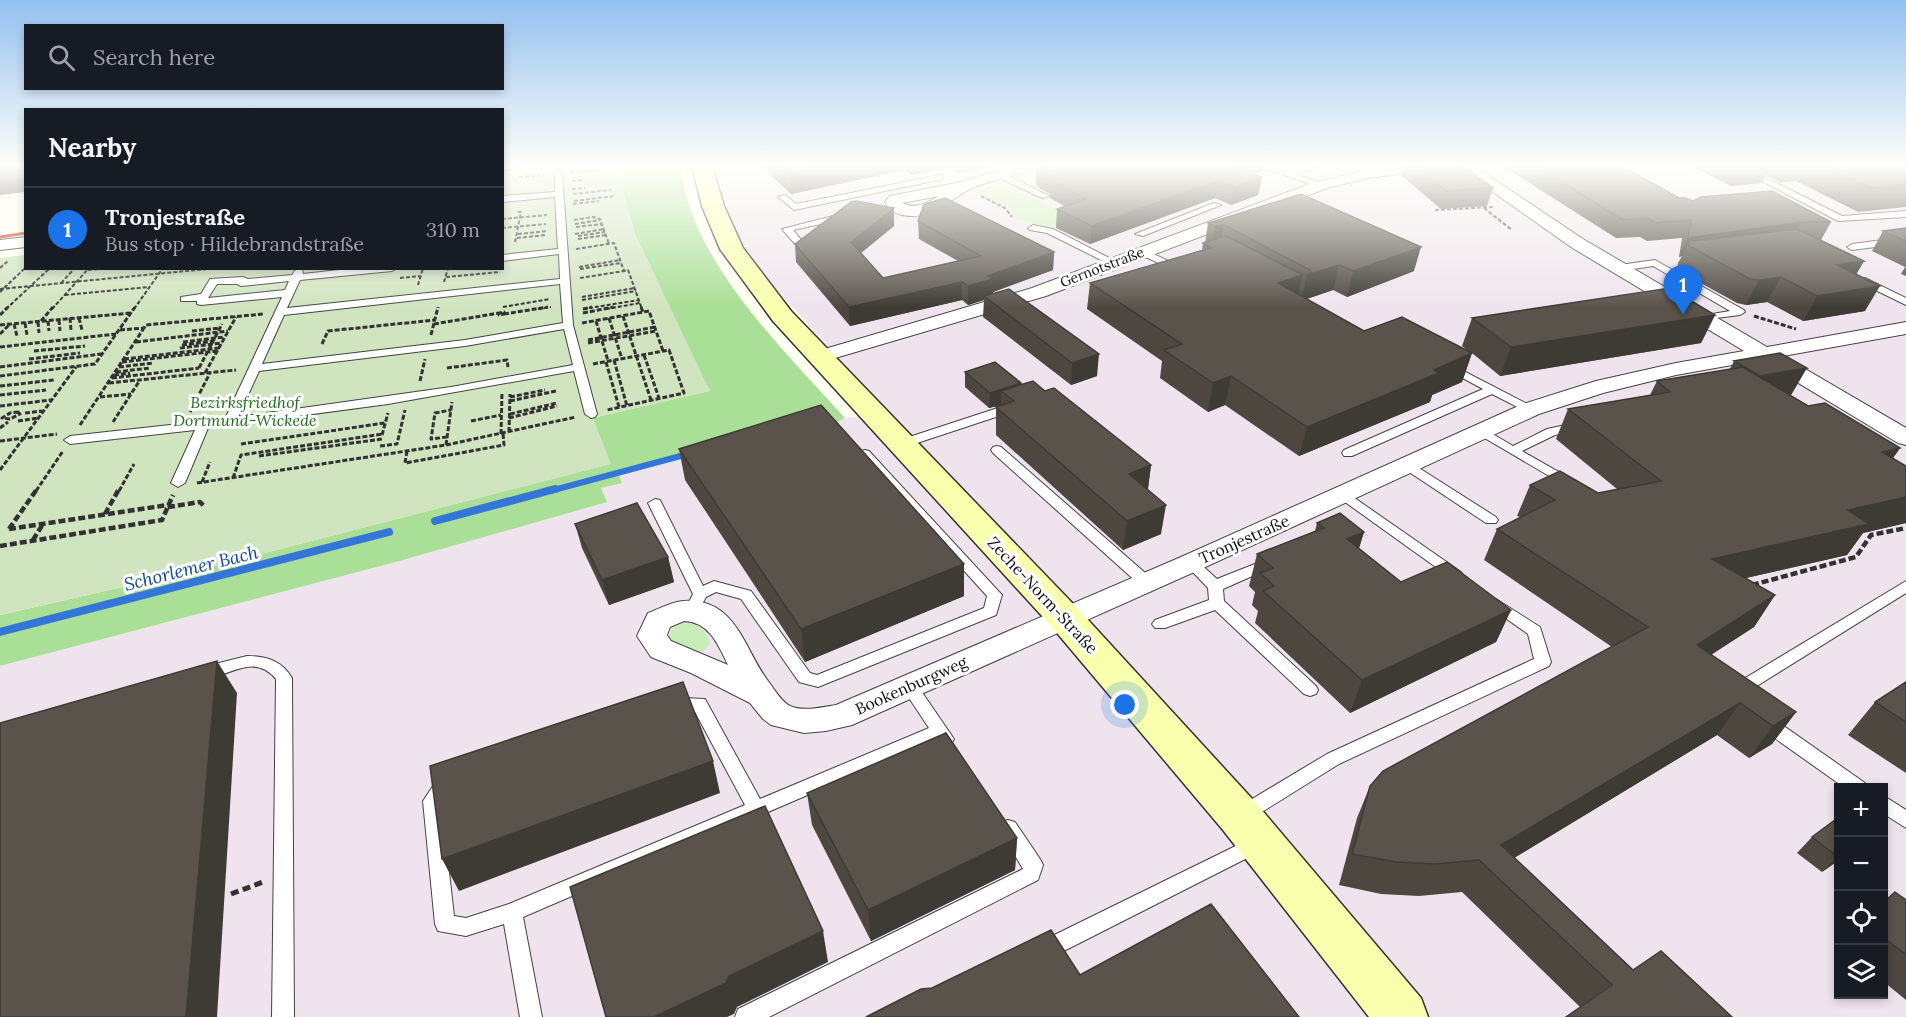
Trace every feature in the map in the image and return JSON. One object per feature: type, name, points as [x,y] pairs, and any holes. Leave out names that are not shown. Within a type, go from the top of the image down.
[{"type":"main road","name":"Zeche-Norm-Straße","points":[[716,213],[732,249],[763,293],[818,357],[1065,618],[1249,829],[1402,1017]]},
{"type":"street","points":[[1532,213],[1762,353],[1835,402],[1906,438]]},
{"type":"street","name":"Gernotstraße","points":[[818,357],[994,306],[1114,263],[1141,243],[1216,214]]},
{"type":"street","points":[[4,253],[24,243]]},
{"type":"street","name":"Tronjestraße","points":[[1065,618],[1482,433],[1531,409],[1596,388],[1676,369],[1906,328]]},
{"type":"street","name":"Bookenburgweg","points":[[759,694],[702,665],[661,649],[652,636],[658,620],[696,601],[726,633],[759,694],[780,716],[810,722],[841,716],[1065,618]]},
{"type":"lane","points":[[540,213],[562,222]]},
{"type":"lane","points":[[561,213],[564,274],[572,345],[591,414]]},
{"type":"lane","points":[[1830,213],[1841,219],[1906,214]]},
{"type":"lane","points":[[798,242],[787,229],[853,214]]},
{"type":"lane","points":[[1170,264],[1141,243],[1192,215],[1216,214]]},
{"type":"lane","points":[[1192,215],[1216,214]]},
{"type":"lane","points":[[504,257],[562,222]]},
{"type":"lane","points":[[1033,228],[1050,231],[1114,263]]},
{"type":"lane","points":[[1852,247],[1906,240]]},
{"type":"lane","points":[[1149,271],[1182,261]]},
{"type":"lane","points":[[1620,268],[1655,263],[1740,312]]},
{"type":"lane","points":[[225,282],[232,270]]},
{"type":"lane","points":[[289,293],[201,302],[214,281],[260,282],[298,273],[354,270]]},
{"type":"lane","points":[[230,422],[298,273]]},
{"type":"lane","points":[[280,312],[441,296],[564,274]]},
{"type":"lane","points":[[1851,275],[1906,302]]},
{"type":"lane","points":[[252,297],[260,282]]},
{"type":"lane","points":[[185,299],[204,297]]},
{"type":"lane","points":[[254,368],[428,348],[567,308]]},
{"type":"lane","points":[[1704,318],[1740,312]]},
{"type":"lane","points":[[1441,362],[1531,409]]},
{"type":"lane","points":[[73,436],[104,436],[390,406],[417,397],[507,382],[577,367]]},
{"type":"lane","points":[[1348,453],[1492,389]]},
{"type":"lane","points":[[901,444],[1028,402]]},
{"type":"lane","points":[[178,483],[203,425]]},
{"type":"lane","points":[[1513,451],[1551,432],[1583,426]]},
{"type":"lane","points":[[1482,433],[1585,493]]},
{"type":"lane","points":[[998,450],[1146,582]]},
{"type":"lane","points":[[656,503],[696,601],[714,586],[746,595],[805,678],[818,681],[991,611],[994,595],[865,454]]},
{"type":"lane","points":[[1408,465],[1491,520]]},
{"type":"lane","points":[[1343,494],[1470,585]]},
{"type":"lane","points":[[1215,586],[1280,558]]},
{"type":"lane","points":[[1191,563],[1215,586],[1217,603],[1310,690]]},
{"type":"lane","points":[[1852,783],[1729,696],[1906,586]]},
{"type":"lane","points":[[1026,959],[1249,829],[1333,759],[1543,662],[1535,631],[1488,598]]},
{"type":"lane","points":[[1160,624],[1217,603]]},
{"type":"lane","points":[[189,677],[244,661],[268,662],[278,668],[284,678],[283,1017]]},
{"type":"lane","points":[[909,686],[953,750]]},
{"type":"lane","points":[[663,712],[685,704],[699,704],[756,808]]},
{"type":"lane","points":[[461,783],[439,791],[432,801],[445,924],[466,927],[512,912],[940,731]]},
{"type":"lane","points":[[1888,807],[1906,820]]},
{"type":"lane","points":[[746,1017],[1031,874],[1033,865],[1000,817]]},
{"type":"lane","points":[[512,912],[531,1017]]},
{"type":"path","points":[[562,222],[575,213]]},
{"type":"path","points":[[517,236],[562,222],[580,213]]},
{"type":"path","points":[[1009,213],[1012,218]]},
{"type":"path","points":[[1491,213],[1512,230]]},
{"type":"path","points":[[504,228],[593,217],[603,228],[609,244]]},
{"type":"path","points":[[504,218],[562,222],[603,228]]},
{"type":"path","points":[[562,222],[603,228]]},
{"type":"path","points":[[562,222],[609,244],[614,243],[624,271]]},
{"type":"path","points":[[511,242],[516,242],[519,226]]},
{"type":"path","points":[[0,268],[4,253]]},
{"type":"path","points":[[564,274],[620,261]]},
{"type":"path","points":[[1,290],[24,269]]},
{"type":"path","points":[[0,315],[48,270]]},
{"type":"path","points":[[62,283],[73,270]]},
{"type":"path","points":[[39,333],[40,321],[88,270]]},
{"type":"path","points":[[0,376],[95,364],[161,270]]},
{"type":"path","points":[[1,290],[173,270]]},
{"type":"path","points":[[564,274],[628,270],[643,312]]},
{"type":"path","points":[[446,277],[505,272]]},
{"type":"path","points":[[65,295],[149,287]]},
{"type":"path","points":[[503,307],[567,308],[635,289]]},
{"type":"path","points":[[417,397],[441,296]]},
{"type":"path","points":[[322,344],[328,331],[639,301]]},
{"type":"path","points":[[567,308],[596,321],[649,311],[663,351]]},
{"type":"path","points":[[204,506],[200,502],[168,507],[168,505],[9,529],[146,325],[280,312]]},
{"type":"path","points":[[1740,312],[1794,329],[1805,328]]},
{"type":"path","points":[[0,325],[131,313]]},
{"type":"path","points":[[182,428],[236,316]]},
{"type":"path","points":[[622,316],[651,400]]},
{"type":"path","points":[[70,318],[71,330]]},
{"type":"path","points":[[79,318],[82,330]]},
{"type":"path","points":[[609,318],[622,359]]},
{"type":"path","points":[[59,320],[60,331]]},
{"type":"path","points":[[48,321],[49,332]]},
{"type":"path","points":[[596,321],[619,408]]},
{"type":"path","points":[[25,323],[27,334]]},
{"type":"path","points":[[0,334],[9,324]]},
{"type":"path","points":[[14,324],[17,336]]},
{"type":"path","points":[[0,347],[144,328]]},
{"type":"path","points":[[572,345],[655,329]]},
{"type":"path","points":[[136,341],[187,343],[227,333]]},
{"type":"path","points":[[117,369],[129,371],[152,365],[187,343],[227,333]]},
{"type":"path","points":[[136,341],[215,337]]},
{"type":"path","points":[[187,343],[215,337]]},
{"type":"path","points":[[187,343],[215,337]]},
{"type":"path","points":[[215,337],[220,347]]},
{"type":"path","points":[[215,337],[220,347]]},
{"type":"path","points":[[196,374],[215,337]]},
{"type":"path","points":[[24,364],[35,350],[85,346]]},
{"type":"path","points":[[577,367],[669,350],[684,393],[613,409]]},
{"type":"path","points":[[29,359],[80,353]]},
{"type":"path","points":[[0,367],[102,354]]},
{"type":"path","points":[[644,355],[659,399]]},
{"type":"path","points":[[117,369],[137,359],[152,365],[199,368]]},
{"type":"path","points":[[129,371],[137,359]]},
{"type":"path","points":[[447,368],[507,360]]},
{"type":"path","points":[[614,360],[627,406]]},
{"type":"path","points":[[117,369],[129,371],[152,365]]},
{"type":"path","points":[[104,436],[152,365]]},
{"type":"path","points":[[0,470],[76,366]]},
{"type":"path","points":[[108,383],[254,368]]},
{"type":"path","points":[[0,386],[54,380]]},
{"type":"path","points":[[507,382],[510,399],[509,432]]},
{"type":"path","points":[[407,452],[405,463],[504,445],[501,415],[507,382]]},
{"type":"path","points":[[510,399],[557,389]]},
{"type":"path","points":[[0,395],[46,390]]},
{"type":"path","points":[[441,457],[447,437],[453,391]]},
{"type":"path","points":[[99,397],[131,393]]},
{"type":"path","points":[[0,406],[51,400]]},
{"type":"path","points":[[510,416],[557,404]]},
{"type":"path","points":[[377,456],[390,406],[405,408],[397,444],[380,446]]},
{"type":"path","points":[[447,437],[431,439],[435,412],[451,410]]},
{"type":"path","points":[[25,413],[43,411]]},
{"type":"path","points":[[193,484],[444,446],[591,414]]},
{"type":"path","points":[[471,421],[501,415]]},
{"type":"path","points":[[2,417],[11,416]]},
{"type":"path","points":[[18,421],[38,418]]},
{"type":"path","points":[[0,428],[8,422]]},
{"type":"path","points":[[241,444],[385,423]]},
{"type":"path","points":[[0,441],[73,436]]},
{"type":"path","points":[[259,456],[382,436]]},
{"type":"path","points":[[233,478],[241,455],[382,436]]},
{"type":"path","points":[[201,483],[210,462]]},
{"type":"path","points":[[104,514],[134,464]]},
{"type":"path","points":[[0,546],[162,520],[168,507]]},
{"type":"path","points":[[33,540],[44,524]]},
{"type":"path","points":[[1746,587],[1856,557],[1871,536],[1906,528]]},
{"type":"path","points":[[231,894],[284,875]]},
{"type":"shaded area","points":[[729,213],[1906,213],[1906,1017],[0,1017],[0,666],[396,562],[606,501],[601,488],[622,482],[619,475],[803,427],[830,426],[845,418],[887,412],[768,280],[744,245]]},
{"type":"green space","name":"Bezirksfriedhof Dortmund-Wickede","points":[[504,213],[629,213],[635,234],[710,391],[593,418],[611,464],[210,567],[0,615],[0,258],[24,255],[24,270],[504,270]]},
{"type":"green space","points":[[629,213],[693,213],[721,270],[743,302],[794,363],[845,418],[830,426],[802,427],[619,475],[622,483],[601,488],[607,502],[396,562],[0,666],[0,615],[210,567],[610,464],[592,418],[709,391],[635,234]]},
{"type":"green space","points":[[1013,213],[1065,213],[1077,219],[1054,227],[1036,227],[1015,217]]},
{"type":"green space","points":[[692,622],[700,624],[710,641],[703,651],[685,649],[669,639],[671,630],[676,625]]},
{"type":"building","points":[[836,213],[887,213],[851,242],[883,278],[981,256],[918,221],[921,213],[976,213],[1054,252],[988,276],[993,279],[968,286],[962,282],[849,307],[795,244]]},
{"type":"building","points":[[1066,213],[1126,213],[1092,226]]},
{"type":"building","points":[[1239,213],[1345,213],[1421,247],[1353,271],[1339,265],[1307,275],[1311,272],[1310,270],[1224,225],[1215,226],[1208,223]]},
{"type":"building","points":[[1612,213],[1815,213],[1831,222],[1801,222],[1688,238],[1691,220],[1655,223],[1648,218],[1623,220]]},
{"type":"building","points":[[1906,228],[1906,241],[1883,231]]},
{"type":"building","points":[[1797,229],[1864,261],[1837,265],[1880,286],[1817,296],[1781,277],[1750,279],[1689,246],[1690,239],[1694,241]]},
{"type":"building","points":[[1226,236],[1303,275],[1278,283],[1364,331],[1402,317],[1472,353],[1434,370],[1439,373],[1307,427],[1231,376],[1213,383],[1164,350],[1182,344],[1090,283],[1211,248],[1203,243]]},
{"type":"building","points":[[1670,288],[1715,315],[1511,347],[1472,318]]},
{"type":"building","points":[[1009,289],[1099,354],[1072,363],[984,296]]},
{"type":"building","points":[[1780,353],[1807,368],[1760,376],[1734,361]]},
{"type":"building","points":[[995,362],[1021,383],[990,393],[965,372]]},
{"type":"building","points":[[1743,367],[1808,406],[1825,403],[1900,448],[1882,452],[1906,466],[1906,497],[1848,510],[1869,524],[1712,559],[1775,595],[1697,645],[1796,712],[1773,726],[1740,703],[1501,845],[1633,970],[1661,951],[1732,1017],[1566,1017],[1612,985],[1479,860],[1435,864],[1396,862],[1352,854],[1370,786],[1383,771],[1648,627],[1497,529],[1555,500],[1530,485],[1560,471],[1598,493],[1661,481],[1568,409],[1670,392],[1657,381]]},
{"type":"building","points":[[1033,381],[1045,391],[1054,388],[1151,465],[1129,474],[1166,505],[1127,521],[996,407],[1014,401],[1001,391]]},
{"type":"building","points":[[821,405],[964,564],[801,629],[679,449]]},
{"type":"building","points":[[637,503],[668,557],[602,580],[575,524]]},
{"type":"building","points":[[1340,513],[1364,532],[1347,539],[1401,582],[1447,562],[1511,610],[1362,680],[1263,591],[1274,586],[1260,573],[1273,568],[1257,554],[1324,528],[1317,523]]},
{"type":"building","points":[[217,661],[186,1017],[0,1017],[0,723]]},
{"type":"building","points":[[683,682],[713,761],[442,859],[430,766]]},
{"type":"building","points":[[1906,682],[1906,722],[1875,702]]},
{"type":"building","points":[[946,733],[1017,838],[868,910],[807,793]]},
{"type":"building","points":[[765,806],[823,931],[729,976],[726,983],[654,1017],[606,1017],[570,887]]},
{"type":"building","points":[[1834,821],[1834,854],[1812,837]]},
{"type":"building","points":[[1895,892],[1906,900],[1906,955],[1888,941],[1888,898]]},
{"type":"building","points":[[1211,904],[1299,1017],[866,1017],[921,989],[932,988],[1051,930],[1080,975]]},
{"type":"waterway","name":"Schorlemer Bach","points":[[550,491],[688,454]]},
{"type":"waterway","name":"Schorlemer Bach","points":[[435,521],[555,489]]},
{"type":"waterway","name":"Schorlemer Bach","points":[[0,632],[389,532]]},
{"type":"railway","points":[[0,237],[24,233]]},
{"type":"place","name":"Tronjestraße","points":[[1683,315]]}]
